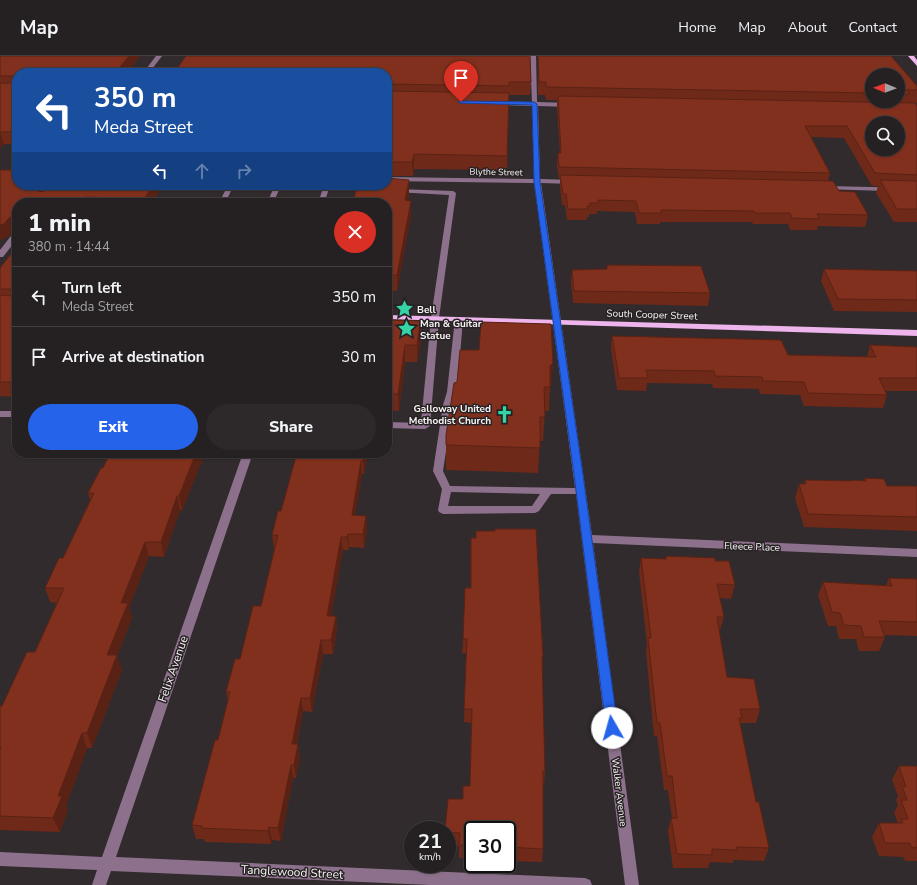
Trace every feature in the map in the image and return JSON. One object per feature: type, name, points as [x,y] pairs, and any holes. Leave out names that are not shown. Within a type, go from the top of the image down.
[{"type":"main road","points":[[911,56],[917,64]]},
{"type":"main road","name":"South Cooper Street","points":[[392,317],[917,333]]},
{"type":"street","points":[[150,68],[159,56]]},
{"type":"street","name":"Walker Avenue","points":[[533,56],[537,182],[581,491],[632,885]]},
{"type":"street","points":[[488,103],[574,105]]},
{"type":"street","points":[[392,425],[425,426],[435,318],[455,180]]},
{"type":"street","name":"Blythe Street","points":[[392,183],[455,180],[584,182]]},
{"type":"street","points":[[392,184],[453,193]]},
{"type":"street","points":[[814,188],[917,190]]},
{"type":"street","points":[[0,255],[12,240]]},
{"type":"street","points":[[459,319],[452,392],[448,405],[438,471],[448,489],[443,510],[535,509],[548,490]]},
{"type":"street","points":[[0,414],[12,414]]},
{"type":"street","name":"Felix Avenue","points":[[99,885],[246,458]]},
{"type":"street","points":[[448,489],[581,491]]},
{"type":"street","name":"Fleece Place","points":[[587,539],[917,553]]},
{"type":"street","name":"Tanglewood Street","points":[[0,859],[585,885]]},
{"type":"building","points":[[0,56],[129,56],[119,68],[12,68],[12,76],[0,76]]},
{"type":"building","points":[[186,56],[530,56],[531,82],[509,82],[509,86],[392,84],[392,68],[178,68]]},
{"type":"building","points":[[538,56],[891,56],[901,68],[865,68],[865,93],[546,87],[546,82],[539,82]]},
{"type":"building","points":[[905,72],[917,86],[917,90],[906,90],[910,94],[905,94]]},
{"type":"building","points":[[0,83],[12,83],[12,132],[0,132]]},
{"type":"building","points":[[392,91],[509,93],[507,156],[414,154],[412,162],[392,162]]},
{"type":"building","points":[[558,96],[865,102],[865,108],[905,108],[905,103],[915,103],[917,106],[917,175],[875,173],[847,126],[805,126],[830,173],[559,167],[558,153],[561,153]]},
{"type":"building","points":[[0,170],[12,170],[12,190],[34,190],[43,192],[44,190],[150,190],[145,198],[12,198],[12,218],[10,217],[4,224],[0,225]]},
{"type":"building","points":[[560,175],[833,181],[839,191],[855,192],[868,215],[817,214],[819,219],[792,218],[790,213],[755,213],[754,211],[661,210],[661,213],[639,213],[636,201],[598,200],[598,203],[590,203],[590,206],[587,206],[588,209],[568,209],[566,194],[563,194]]},
{"type":"building","points":[[392,178],[409,180],[405,200],[411,201],[397,275],[392,275],[392,198],[354,198],[356,190],[392,190]]},
{"type":"building","points":[[880,180],[917,181],[917,209],[897,209]]},
{"type":"building","points":[[12,252],[12,289],[0,289],[0,268]]},
{"type":"building","points":[[607,265],[701,266],[710,293],[574,291],[572,270],[607,269]]},
{"type":"building","points":[[824,269],[917,271],[917,300],[838,299]]},
{"type":"building","points":[[0,295],[12,296],[11,382],[0,382]]},
{"type":"building","points":[[392,320],[419,321],[417,345],[405,345],[398,394],[392,394]]},
{"type":"building","name":"Galloway United Methodist Church","points":[[481,322],[551,324],[553,363],[550,366],[550,387],[544,387],[545,417],[540,417],[540,448],[446,445],[446,435],[454,383],[457,382],[460,350],[479,350]]},
{"type":"building","points":[[612,336],[781,340],[788,355],[876,357],[870,345],[917,347],[917,378],[879,378],[887,395],[808,393],[804,382],[763,381],[762,377],[715,376],[714,371],[646,370],[648,378],[619,378]]},
{"type":"building","points":[[108,458],[194,458],[179,496],[177,496],[161,542],[145,542],[121,603],[128,603],[107,655],[117,655],[87,733],[82,733],[58,796],[62,796],[53,818],[0,816],[0,706],[2,706],[27,652],[35,652],[64,588],[45,588],[59,558],[63,558],[94,493],[88,493],[101,468],[103,468]]},
{"type":"building","points":[[296,458],[364,458],[363,461],[361,461],[352,515],[366,516],[363,534],[348,534],[347,537],[341,537],[327,616],[336,616],[331,640],[321,640],[310,698],[301,698],[292,744],[298,744],[294,765],[291,765],[278,828],[269,827],[268,831],[201,828],[202,826],[192,825],[215,740],[218,740],[230,692],[226,692],[235,659],[240,659],[253,606],[261,606],[278,535],[272,535],[278,511],[281,511]]},
{"type":"building","points":[[865,478],[884,479],[887,486],[917,486],[917,517],[808,514],[799,484],[806,484],[805,480],[866,481]]},
{"type":"building","points":[[495,529],[536,529],[543,657],[545,771],[543,771],[543,849],[516,848],[516,821],[464,821],[464,845],[459,845],[460,833],[456,833],[456,821],[446,821],[448,799],[463,799],[463,786],[470,786],[472,709],[464,709],[467,639],[463,639],[465,588],[471,588],[471,538],[476,538],[476,531],[495,531]]},
{"type":"building","points":[[666,556],[715,558],[715,561],[729,561],[735,585],[717,584],[724,617],[717,617],[727,677],[754,679],[760,709],[740,709],[742,718],[739,718],[756,802],[759,802],[769,848],[736,847],[737,850],[712,849],[712,855],[677,854],[671,818],[677,818],[672,776],[667,776],[660,723],[657,723],[648,638],[651,638],[641,558],[666,559]]},
{"type":"building","points":[[889,578],[917,579],[917,622],[879,621],[885,637],[864,637],[861,626],[844,625],[840,613],[832,612],[823,582],[892,586]]},
{"type":"building","points":[[899,766],[917,766],[917,848],[911,847],[910,843],[885,843],[879,823],[903,823],[901,819],[908,819],[901,800],[907,800],[902,786],[906,787]]},
{"type":"place","name":"Bell","points":[[404,309]]},
{"type":"place","name":"Man & Guitar Statue","points":[[407,329]]},
{"type":"place","name":"Galloway United Methodist Church","points":[[504,414]]},
{"type":"route","points":[[461,102],[534,104],[537,182],[579,475],[612,728]]}]
